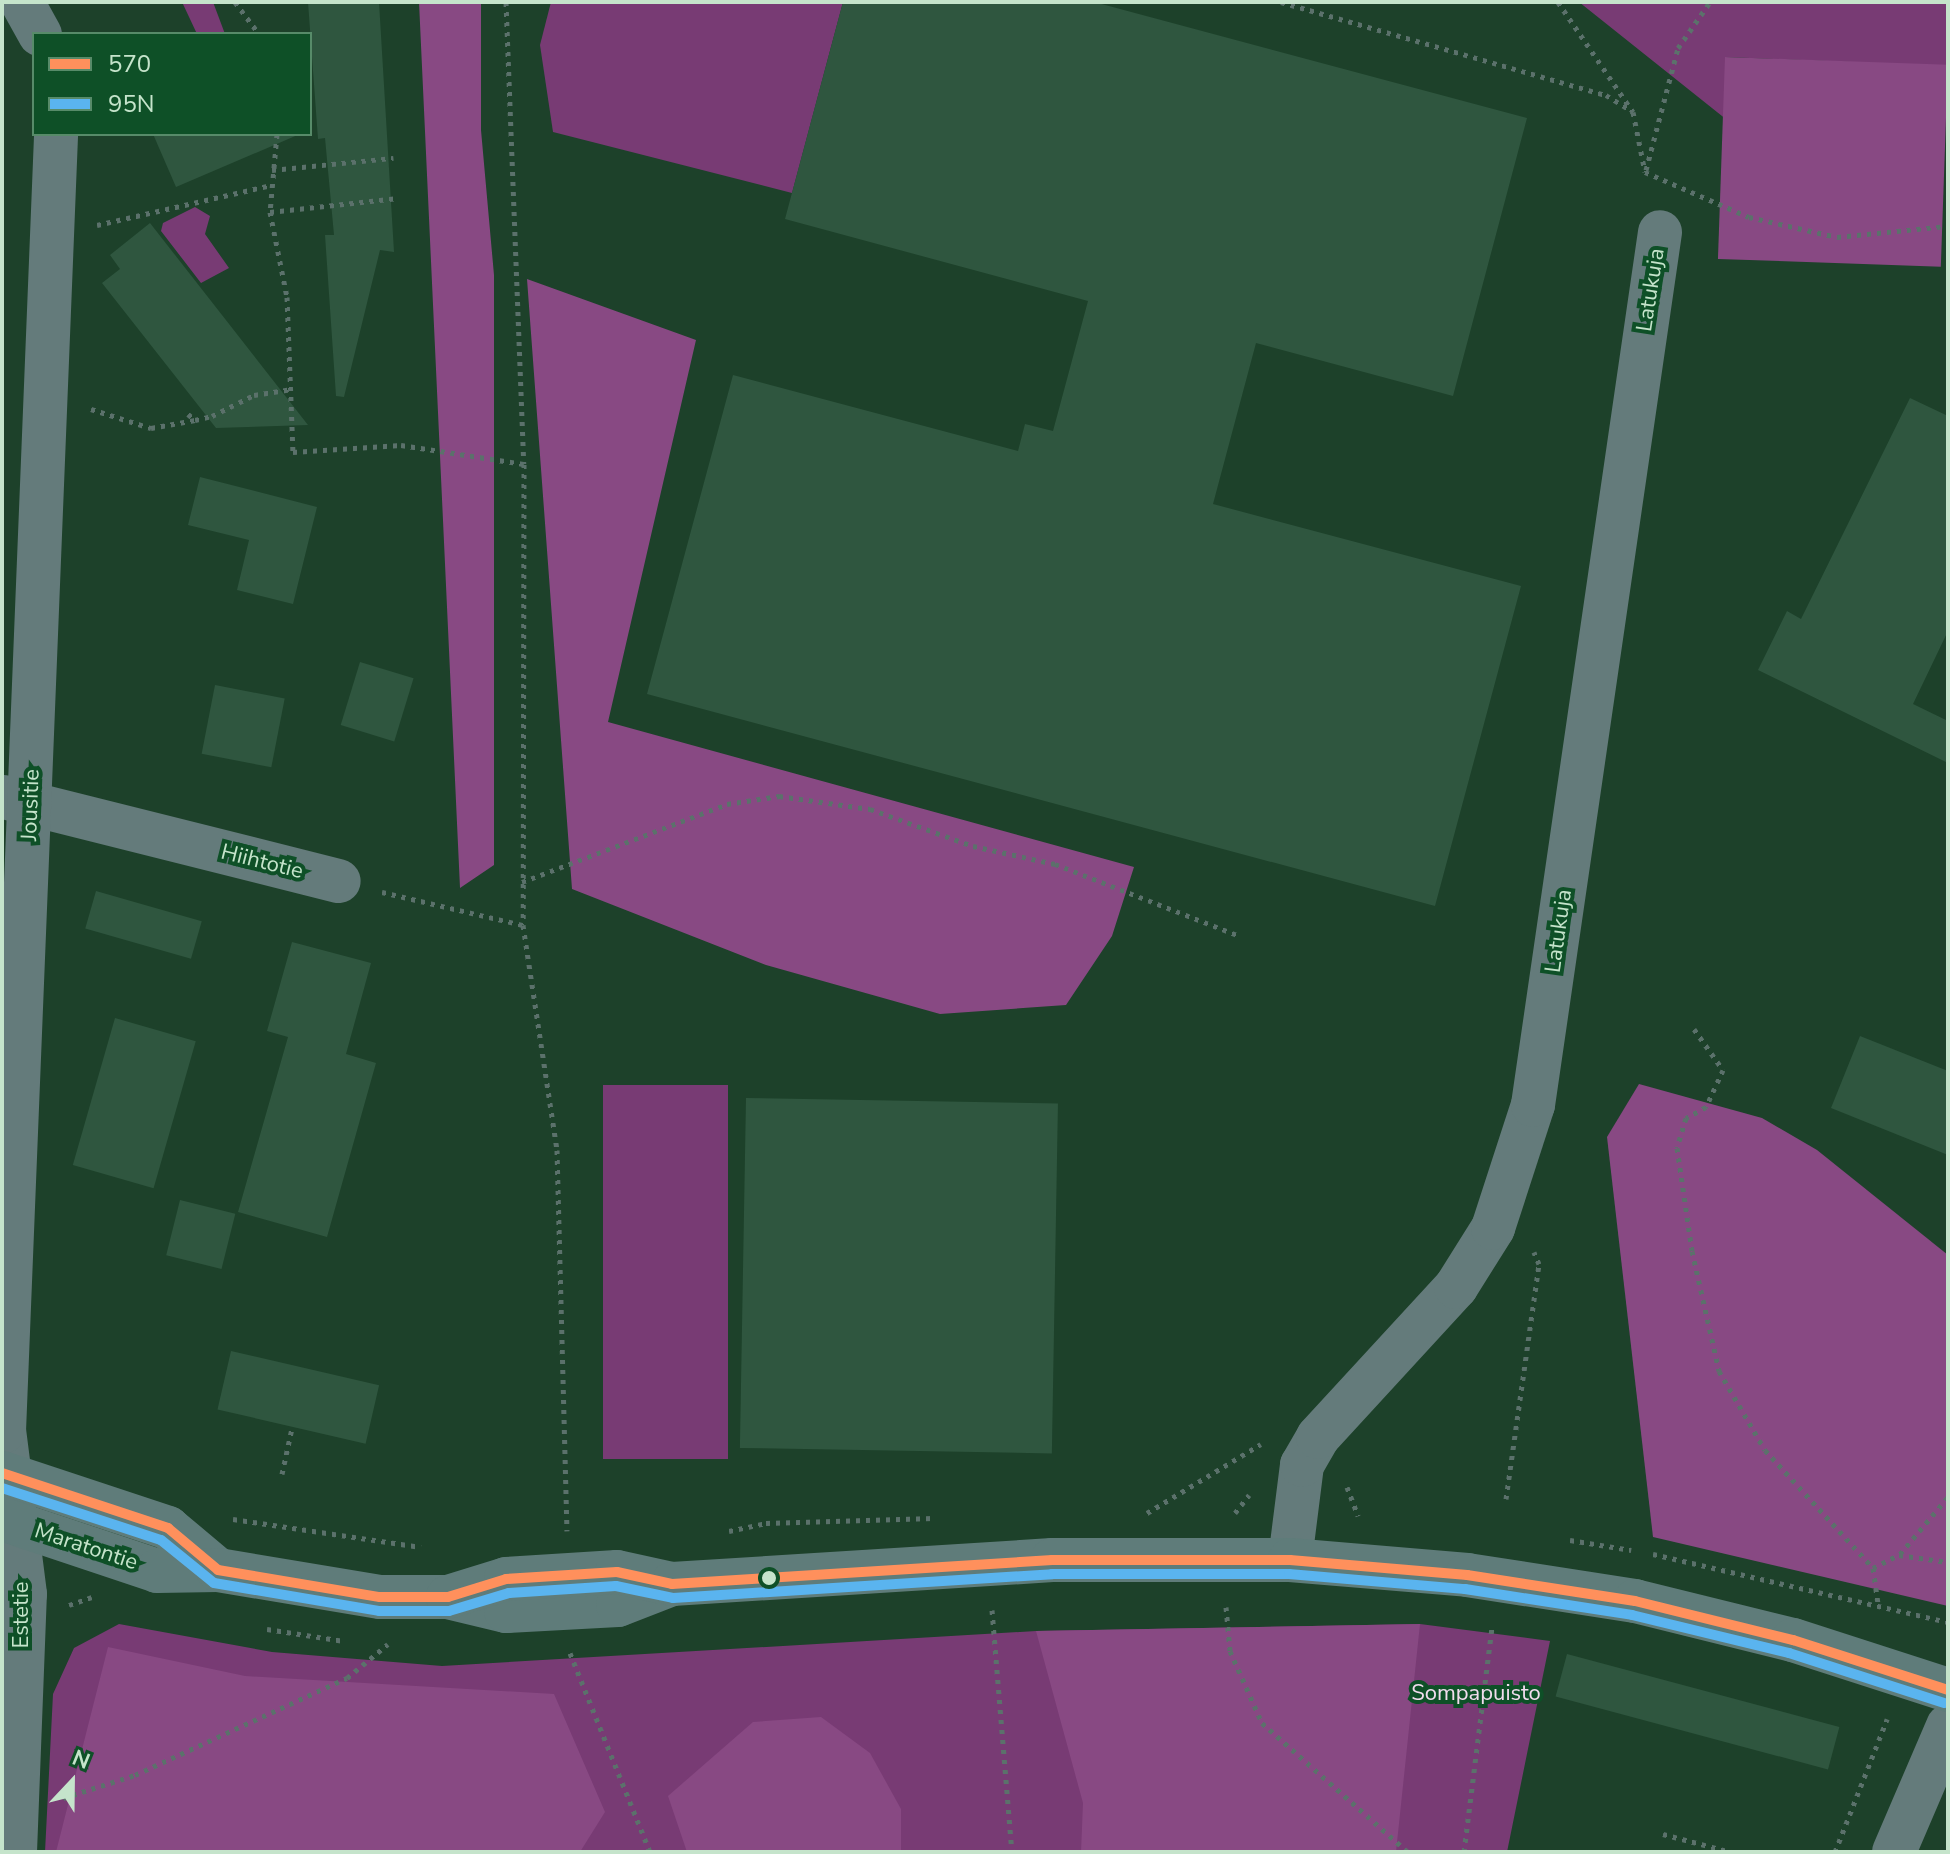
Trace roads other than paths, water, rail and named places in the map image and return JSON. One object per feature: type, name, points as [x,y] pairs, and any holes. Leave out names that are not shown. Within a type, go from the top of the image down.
[{"type":"main road","name":"Maratontie","points":[[6,1474],[168,1528],[218,1570]]},
{"type":"main road","name":"Maratontie","points":[[9,1522],[157,1571],[218,1570],[380,1597],[448,1597],[506,1611],[618,1605],[672,1584],[1052,1560],[1290,1560],[1467,1575],[1635,1601],[1793,1640],[1948,1690]]},
{"type":"street","points":[[22,2],[39,32]]},
{"type":"street","name":"Jousitie","points":[[6,1474],[4,1431],[16,800],[44,393],[56,136]]},
{"type":"street","name":"Latukuja","points":[[1290,1560],[1302,1465],[1318,1437],[1463,1275],[1493,1228],[1533,1105],[1660,232]]},
{"type":"street","name":"Hiihtotie","points":[[16,800],[339,881]]},
{"type":"street","name":"Estetie","points":[[6,1474],[9,1522],[25,1594],[16,1832]]},
{"type":"street","points":[[1894,1852],[1948,1726]]},
{"type":"park label","name":"Sompapuisto","points":[[1476,1694]]}]
